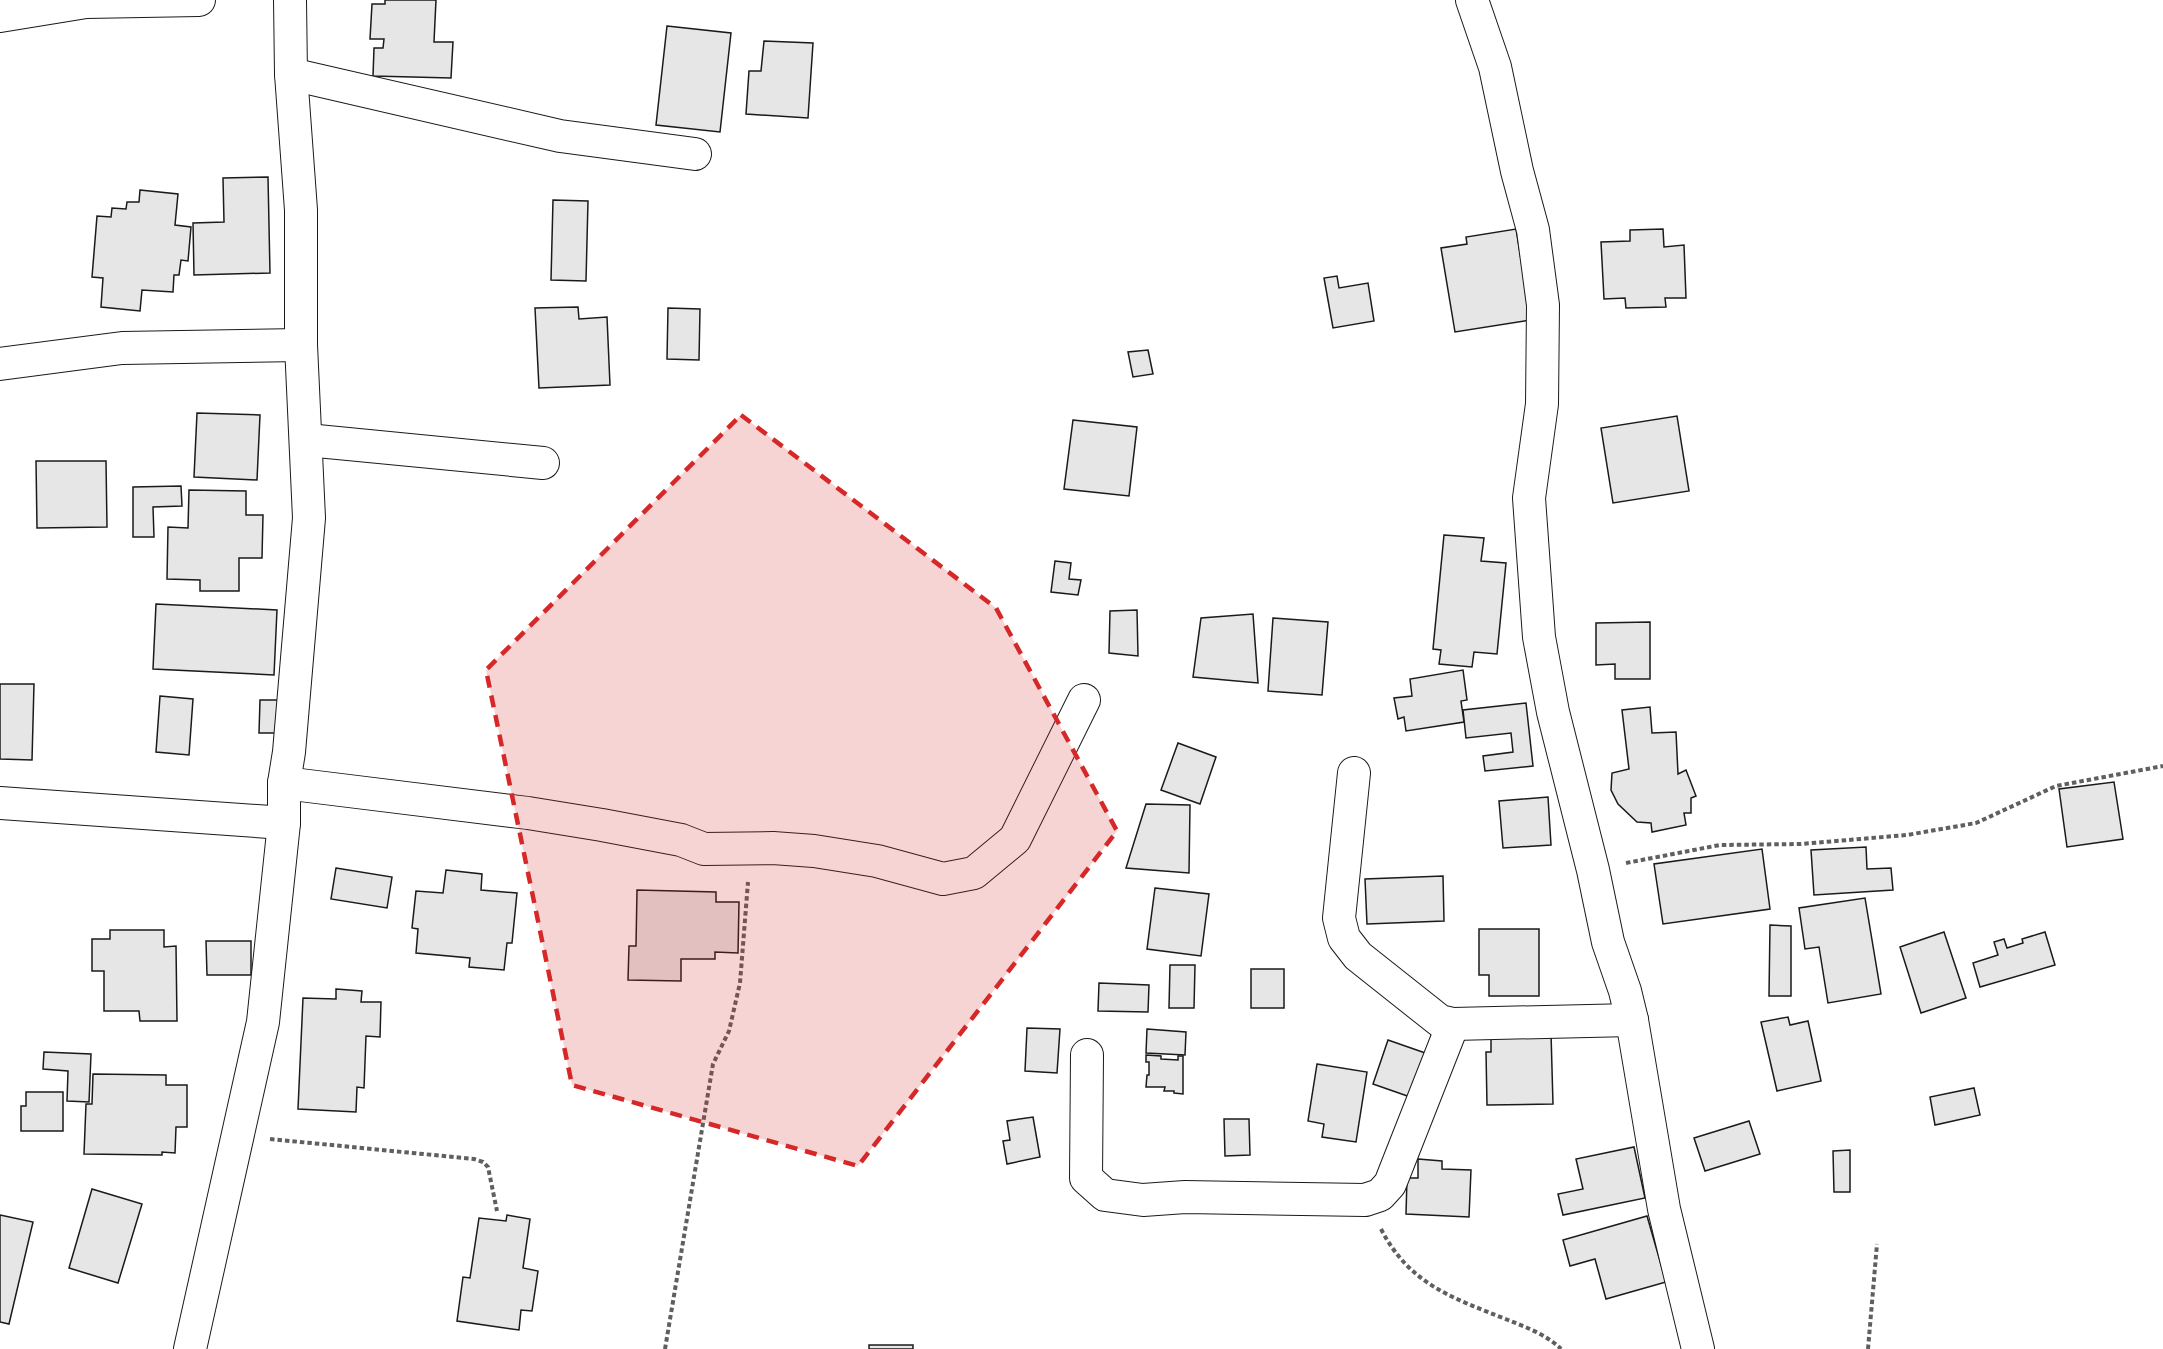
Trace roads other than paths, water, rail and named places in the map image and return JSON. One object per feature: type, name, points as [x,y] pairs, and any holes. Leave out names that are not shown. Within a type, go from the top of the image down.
[{"type":"street","points":[[0,16],[86,2],[199,0]]},
{"type":"street","points":[[190,1349],[263,1022],[284,823],[284,783],[289,752],[309,519],[302,345],[302,210],[291,74],[290,0]]},
{"type":"street","points":[[1472,0],[1495,67],[1517,171],[1533,230],[1543,305],[1542,404],[1529,498],[1539,637],[1552,712],[1593,870],[1608,942],[1625,991],[1632,1020],[1664,1209],[1698,1349]]},
{"type":"street","points":[[291,74],[560,136],[695,154]]},
{"type":"street","points":[[0,364],[122,348],[302,345]]},
{"type":"street","points":[[307,440],[543,463]]},
{"type":"street","points":[[284,783],[602,825],[681,840],[704,849],[796,849],[877,861],[943,879],[974,873],[1015,839],[1084,700]]},
{"type":"street","points":[[1354,773],[1339,918],[1344,938],[1358,956],[1440,1021],[1453,1024],[1632,1020]]},
{"type":"street","points":[[0,802],[284,823]]},
{"type":"street","points":[[1087,1055],[1086,1178],[1105,1195],[1143,1200],[1185,1197],[1365,1200],[1380,1195],[1390,1184],[1453,1024]]}]
